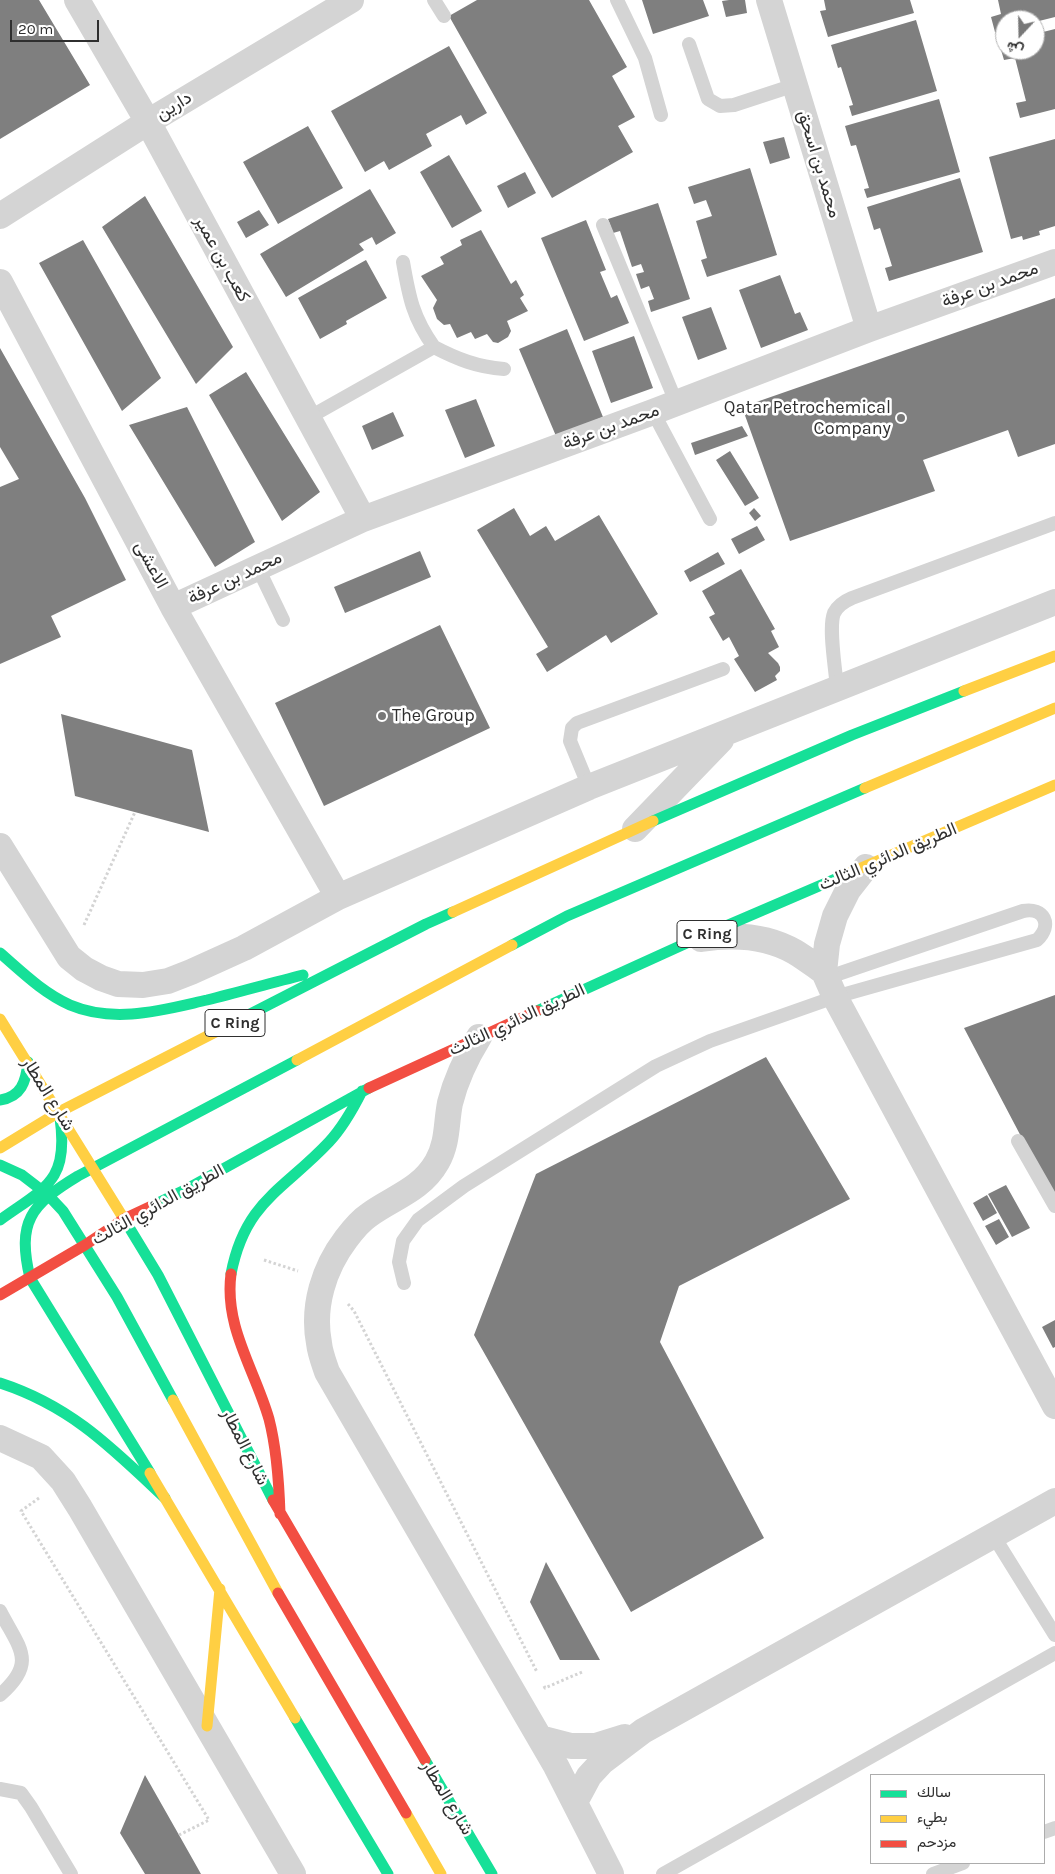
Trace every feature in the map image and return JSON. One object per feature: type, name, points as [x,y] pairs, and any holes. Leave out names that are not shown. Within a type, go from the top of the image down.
[{"type":"main road","name":"C Ring","points":[[5,1141],[426,924],[607,843],[634,829],[852,735],[1055,656]]},
{"type":"main road","points":[[0,1220],[47,1191],[567,916],[1055,708]]},
{"type":"main road","name":"الطريق الدائري الثالث","points":[[0,1295],[124,1219],[186,1190],[362,1091],[691,941],[1055,785]]},
{"type":"main road","points":[[0,953],[52,996],[89,1012],[117,1015],[161,1010],[348,963]]},
{"type":"main road","name":"شارع المطار","points":[[0,1018],[158,1275],[280,1514],[492,1874]]},
{"type":"main road","points":[[0,1100],[11,1098],[19,1092],[24,1085],[28,1062]]},
{"type":"main road","points":[[280,1514],[276,1452],[269,1421],[260,1391],[236,1334],[230,1309],[231,1271],[243,1234],[262,1204],[274,1190],[323,1148],[339,1131],[352,1112],[362,1091]]},
{"type":"main road","points":[[30,1278],[23,1251],[25,1229],[33,1212],[47,1191],[64,1152],[65,1139],[59,1112]]},
{"type":"main road","points":[[5,1141],[22,1158],[64,1211],[122,1306],[279,1594],[440,1874]]},
{"type":"main road","points":[[0,1165],[22,1175],[80,1216]]},
{"type":"main road","points":[[99,1223],[124,1219]]},
{"type":"main road","points":[[15,1253],[220,1589],[388,1874]]},
{"type":"main road","points":[[0,1383],[45,1400],[62,1410],[106,1444],[165,1498]]},
{"type":"main road","points":[[207,1726],[220,1589]]},
{"type":"street","name":"كعب بن عمير","points":[[77,0],[148,122],[364,519]]},
{"type":"street","name":"دارين","points":[[0,216],[148,122],[351,0]]},
{"type":"street","name":"محمد بن اسحق","points":[[769,0],[869,328]]},
{"type":"street","name":"محمد بن عرفة","points":[[173,607],[364,519],[653,412],[869,328],[1055,262]]},
{"type":"street","name":"الاعشى","points":[[0,282],[173,607],[338,897]]},
{"type":"street","points":[[0,846],[69,957],[84,969],[100,978],[118,984],[143,985],[168,981],[244,948],[338,897],[589,788],[1055,602]]},
{"type":"street","points":[[634,829],[727,734]]},
{"type":"street","points":[[828,982],[827,944],[835,916],[848,890],[866,867]]},
{"type":"street","points":[[691,941],[726,935],[761,939],[794,951],[828,982],[1055,1406]]},
{"type":"street","points":[[478,1037],[456,1081],[450,1105],[444,1146],[438,1161],[429,1175],[417,1186],[368,1215],[337,1251],[323,1280],[318,1310],[318,1342],[327,1372],[540,1738],[611,1874]]},
{"type":"street","points":[[0,1438],[41,1457],[80,1508],[293,1874]]},
{"type":"street","points":[[575,1802],[589,1776],[602,1762],[643,1731],[1055,1501]]},
{"type":"street","points":[[540,1738],[571,1746],[596,1746],[643,1731]]},
{"type":"lane","points":[[617,0],[645,58],[661,115]]},
{"type":"lane","points":[[689,44],[708,99],[720,106],[734,105],[795,85]]},
{"type":"lane","points":[[603,225],[676,402]]},
{"type":"lane","points":[[403,262],[412,308],[422,330],[434,347],[466,363],[485,368],[504,369]]},
{"type":"lane","points":[[308,418],[434,347]]},
{"type":"lane","points":[[653,412],[710,519]]},
{"type":"lane","points":[[837,689],[832,628],[834,612],[839,606],[846,601],[1055,523]]},
{"type":"lane","points":[[258,568],[283,620]]},
{"type":"lane","points":[[589,788],[570,740],[572,728],[577,723],[723,669]]},
{"type":"lane","points":[[404,1283],[399,1262],[403,1241],[418,1220],[464,1186],[662,1063],[828,982],[1023,911],[1039,912],[1044,918],[1046,926],[1043,934],[1037,940],[828,982]]},
{"type":"lane","points":[[1018,1141],[1055,1206]]},
{"type":"lane","points":[[993,1535],[1055,1635]]},
{"type":"lane","points":[[0,1611],[24,1657],[22,1668],[17,1678],[0,1695]]},
{"type":"lane","points":[[663,1874],[1055,1653]]},
{"type":"lane","points":[[0,1789],[21,1793],[71,1874]]},
{"type":"lane","points":[[933,1874],[960,1864]]},
{"type":"path","points":[[69,957],[135,812]]},
{"type":"path","points":[[237,1250],[323,1280],[354,1311],[545,1688],[582,1672]]},
{"type":"path","points":[[62,1482],[20,1511],[208,1820],[179,1835]]},
{"type":"building","points":[[0,0],[39,0],[90,85],[0,139]]},
{"type":"building","points":[[477,0],[589,0],[627,67],[612,76],[635,117],[618,126],[633,152],[552,198],[449,16]]},
{"type":"building","points":[[642,0],[703,0],[709,16],[653,34]]},
{"type":"building","points":[[745,0],[747,13],[726,17],[722,1]]},
{"type":"building","points":[[824,0],[910,0],[914,13],[828,37],[820,11],[826,10]]},
{"type":"building","points":[[998,0],[1055,0],[1055,17],[1045,20],[1045,10],[1000,10]]},
{"type":"building","points":[[995,16],[995,32],[991,17]]},
{"type":"building","points":[[916,20],[937,91],[852,116],[849,106],[853,105],[841,67],[838,68],[831,45]]},
{"type":"building","points":[[1055,29],[1055,109],[1020,118],[1016,103],[1026,101],[1016,60],[1045,60],[1045,32]]},
{"type":"building","points":[[449,46],[487,113],[466,125],[461,115],[426,134],[432,146],[389,170],[384,161],[365,172],[331,111]]},
{"type":"building","points":[[939,99],[960,172],[867,198],[864,189],[869,188],[856,145],[851,146],[845,126]]},
{"type":"building","points":[[308,126],[343,188],[278,224],[243,162]]},
{"type":"building","points":[[784,137],[790,158],[770,164],[763,142]]},
{"type":"building","points":[[1055,139],[1055,226],[1039,231],[1040,235],[1023,240],[1022,236],[1011,239],[989,157]]},
{"type":"building","points":[[449,155],[482,211],[452,228],[420,172]]},
{"type":"building","points":[[750,168],[777,255],[707,277],[701,260],[707,258],[696,221],[712,216],[706,200],[694,204],[688,187]]},
{"type":"building","points":[[525,172],[536,193],[508,208],[497,186]]},
{"type":"building","points":[[960,178],[983,252],[889,281],[885,268],[892,266],[880,228],[874,230],[867,207]]},
{"type":"building","points":[[370,189],[396,233],[376,245],[372,237],[359,244],[364,250],[286,297],[260,254]]},
{"type":"building","points":[[145,196],[233,347],[196,384],[102,227]]},
{"type":"building","points":[[658,203],[690,299],[651,312],[648,301],[654,299],[649,286],[641,289],[636,274],[644,272],[641,264],[632,267],[620,231],[613,233],[608,219]]},
{"type":"building","points":[[259,210],[269,225],[246,238],[237,222]]},
{"type":"building","points":[[586,220],[606,270],[600,272],[611,298],[617,295],[629,323],[584,341],[541,238]]},
{"type":"building","points":[[481,230],[511,284],[516,280],[524,295],[520,298],[528,311],[507,321],[511,331],[508,337],[498,343],[493,342],[487,334],[475,339],[471,332],[457,338],[450,324],[444,325],[437,319],[433,308],[437,300],[421,276],[444,264],[440,257],[462,245],[460,240]]},
{"type":"building","points":[[83,240],[161,378],[122,411],[39,263]]},
{"type":"building","points":[[366,260],[387,298],[346,321],[347,324],[320,339],[298,298]]},
{"type":"building","points":[[780,275],[795,314],[800,312],[808,330],[761,348],[739,290]]},
{"type":"building","name":"Qatar Petrochemical Company","points":[[1055,298],[1055,444],[1018,457],[1008,430],[923,460],[935,491],[790,541],[742,407]]},
{"type":"building","points":[[711,307],[727,349],[698,360],[682,317]]},
{"type":"building","points":[[567,329],[603,417],[556,436],[519,349]]},
{"type":"building","points":[[634,336],[653,388],[611,403],[592,351]]},
{"type":"building","points":[[0,348],[85,498],[126,580],[51,616],[61,637],[0,664],[0,487],[19,479],[0,447]]},
{"type":"building","points":[[246,372],[320,492],[282,521],[209,395]]},
{"type":"building","points":[[476,399],[495,446],[465,458],[445,410]]},
{"type":"building","points":[[187,407],[255,542],[215,567],[129,425]]},
{"type":"building","points":[[393,412],[404,436],[372,450],[362,426]]},
{"type":"building","points":[[742,426],[748,436],[695,455],[691,443]]},
{"type":"building","points":[[730,451],[759,498],[745,506],[716,460]]},
{"type":"building","points":[[514,508],[530,536],[546,526],[555,541],[599,515],[658,614],[611,643],[606,635],[547,672],[536,654],[548,647],[477,530]]},
{"type":"building","points":[[754,508],[761,516],[755,521],[749,513]]},
{"type":"building","points":[[757,526],[765,540],[739,554],[731,539]]},
{"type":"building","points":[[420,551],[431,577],[345,613],[334,587]]},
{"type":"building","points":[[718,552],[725,564],[690,582],[684,571]]},
{"type":"building","points":[[741,569],[775,629],[771,631],[779,647],[768,653],[780,667],[780,671],[775,676],[777,680],[755,692],[734,659],[739,656],[729,637],[723,641],[709,617],[715,614],[702,591]]},
{"type":"building","name":"The Group","points":[[440,625],[490,728],[324,806],[275,703]]},
{"type":"building","points":[[61,714],[192,750],[209,832],[75,796]]},
{"type":"building","points":[[1055,995],[1055,1201],[964,1028]]},
{"type":"building","points":[[766,1057],[850,1199],[679,1286],[660,1342],[764,1538],[631,1612],[474,1335],[536,1174]]},
{"type":"building","points":[[1006,1185],[1030,1228],[1012,1237],[988,1194]]},
{"type":"building","points":[[987,1195],[997,1213],[983,1221],[973,1203]]},
{"type":"building","points":[[999,1219],[1009,1237],[996,1245],[985,1226]]},
{"type":"building","points":[[1055,1320],[1055,1347],[1053,1348],[1042,1327]]},
{"type":"building","points":[[546,1562],[600,1660],[560,1660],[530,1602]]},
{"type":"building","points":[[145,1775],[201,1874],[145,1874],[120,1833]]},
{"type":"traffic: fast","points":[[653,821],[852,735],[964,691]]},
{"type":"traffic: fast","points":[[512,945],[567,916],[865,788]]},
{"type":"traffic: fast","points":[[537,1011],[691,941],[840,877]]},
{"type":"traffic: fast","points":[[229,1025],[453,912]]},
{"type":"traffic: fast","points":[[0,953],[33,982],[60,1000],[87,1011],[104,1014],[138,1013],[173,1008],[303,975]]},
{"type":"traffic: fast","points":[[30,1278],[25,1243],[27,1229],[31,1217],[48,1196],[78,1176],[297,1060]]},
{"type":"traffic: fast","points":[[0,1100],[13,1096],[18,1092],[24,1082],[28,1062]]},
{"type":"traffic: fast","points":[[156,1204],[185,1190],[369,1088]]},
{"type":"traffic: fast","points":[[231,1274],[237,1249],[256,1213],[268,1199],[329,1142],[347,1118],[362,1091]]},
{"type":"traffic: fast","points":[[0,1220],[42,1190],[51,1180],[61,1156],[60,1118]]},
{"type":"traffic: fast","points":[[0,1165],[22,1175],[48,1195],[63,1211],[117,1297],[173,1400]]},
{"type":"traffic: fast","points":[[124,1219],[158,1275],[273,1500]]},
{"type":"traffic: fast","points":[[30,1278],[150,1473]]},
{"type":"traffic: fast","points":[[0,1383],[25,1392],[69,1416],[127,1462],[165,1498]]},
{"type":"traffic: fast","points":[[295,1718],[388,1874]]},
{"type":"traffic: fast","points":[[425,1760],[492,1874]]},
{"type":"traffic: slow","points":[[964,691],[1055,656]]},
{"type":"traffic: slow","points":[[865,788],[1055,708]]},
{"type":"traffic: slow","points":[[840,877],[1055,785]]},
{"type":"traffic: slow","points":[[453,912],[653,821]]},
{"type":"traffic: slow","points":[[297,1060],[512,945]]},
{"type":"traffic: slow","points":[[0,1019],[124,1219]]},
{"type":"traffic: slow","points":[[0,1148],[59,1112],[229,1025]]},
{"type":"traffic: slow","points":[[173,1400],[278,1593]]},
{"type":"traffic: slow","points":[[150,1473],[295,1718]]},
{"type":"traffic: slow","points":[[207,1726],[220,1589]]},
{"type":"traffic: slow","points":[[406,1813],[441,1874]]},
{"type":"traffic: jam","points":[[369,1088],[537,1011]]},
{"type":"traffic: jam","points":[[0,1295],[85,1245],[124,1219],[156,1204]]},
{"type":"traffic: jam","points":[[231,1274],[230,1293],[236,1330],[263,1401],[272,1431],[277,1466],[280,1514]]},
{"type":"traffic: jam","points":[[273,1500],[425,1760]]},
{"type":"traffic: jam","points":[[278,1593],[406,1813]]},
{"type":"place","name":"Qatar Petrochemical Company","points":[[901,418]]},
{"type":"place","name":"The Group","points":[[382,716]]}]
